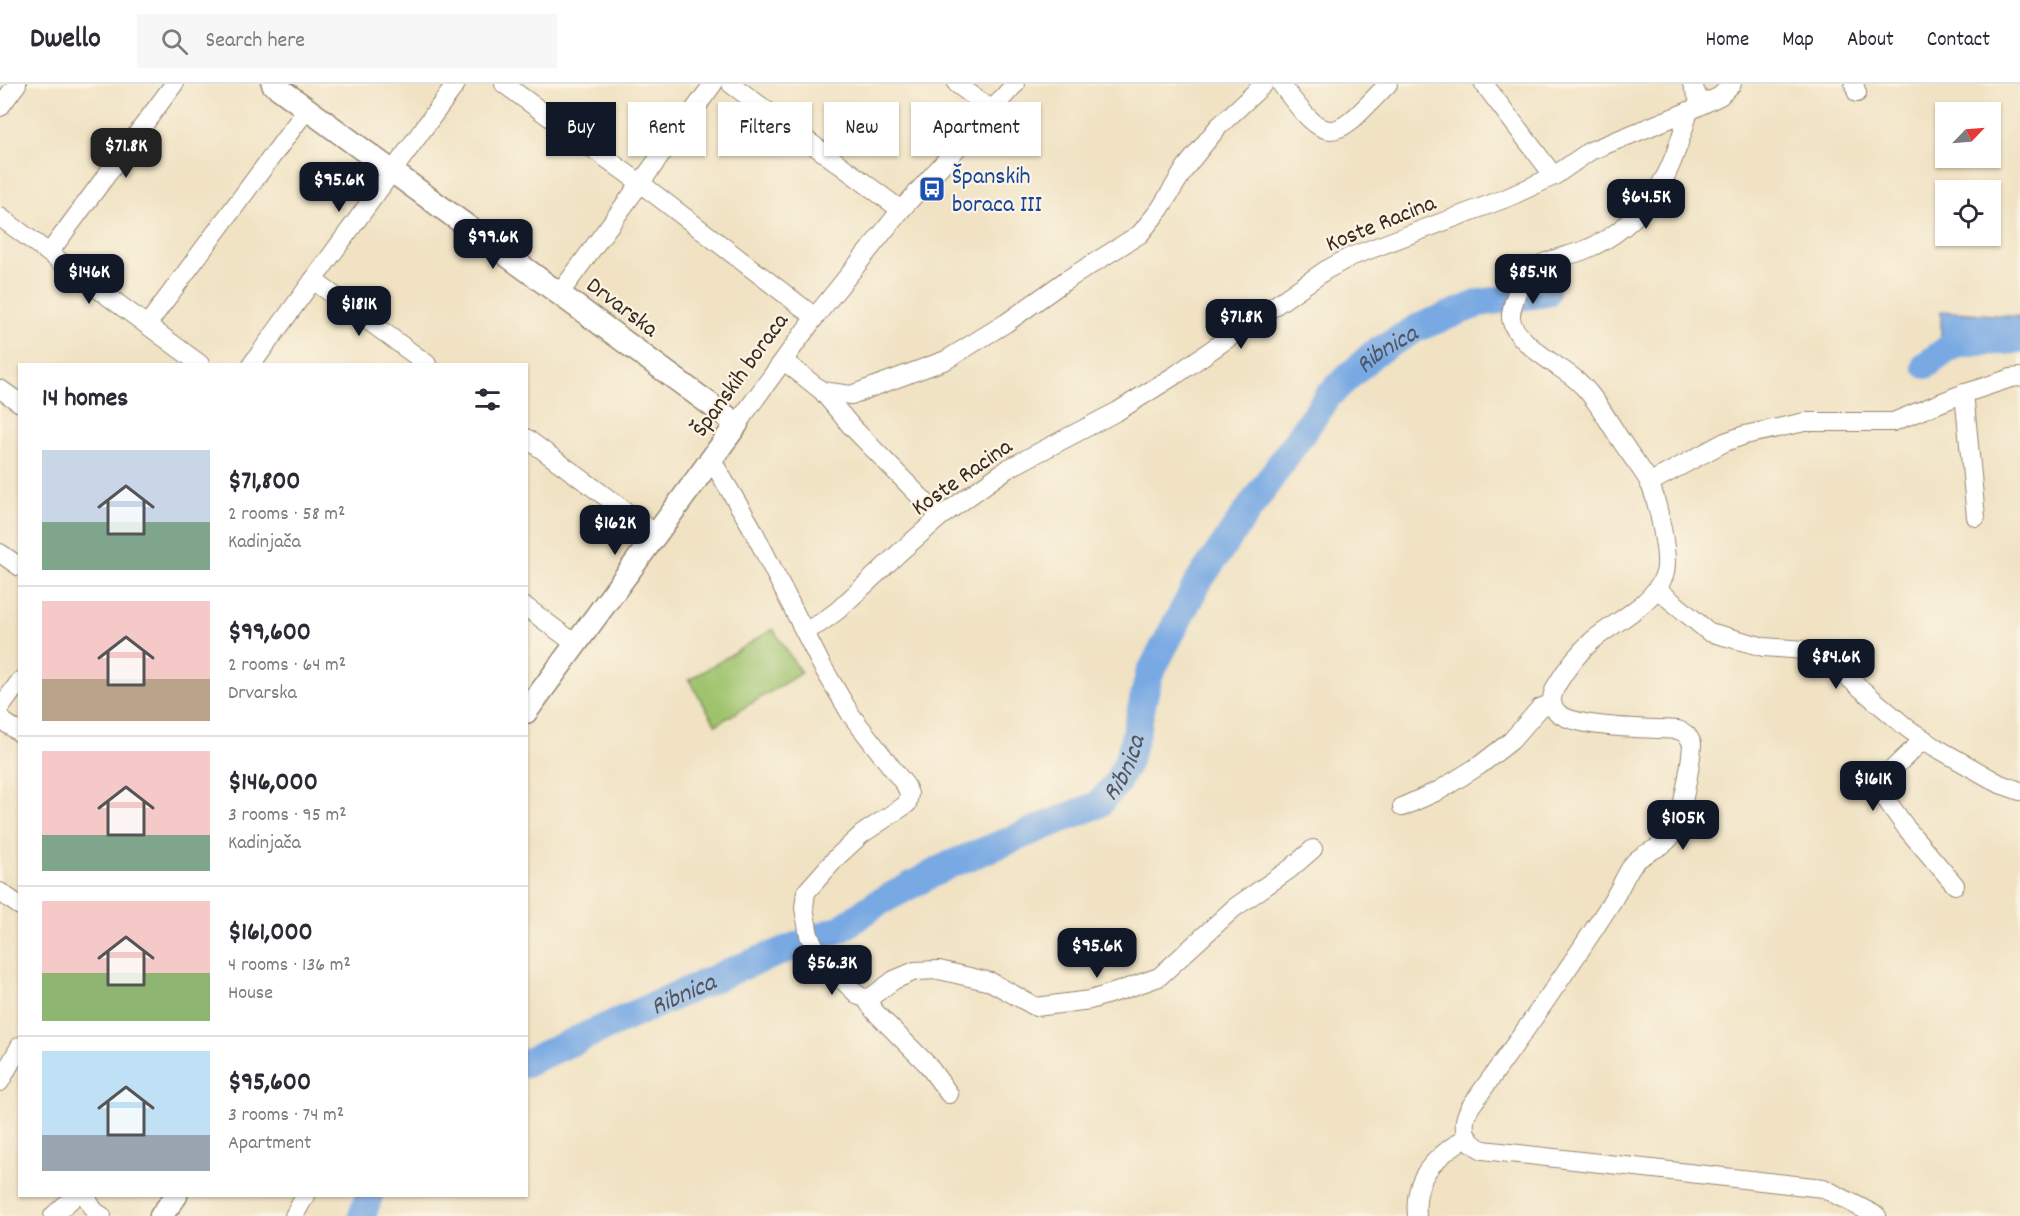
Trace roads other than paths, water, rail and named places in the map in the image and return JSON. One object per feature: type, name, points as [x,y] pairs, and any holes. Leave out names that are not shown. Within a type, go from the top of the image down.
[{"type":"main road","name":"Drvarska","points":[[273,84],[736,424]]},
{"type":"main road","name":"Španskih boraca","points":[[528,709],[736,424]]},
{"type":"main road","points":[[161,1216],[175,1197]]},
{"type":"street","points":[[0,107],[17,84]]},
{"type":"street","points":[[49,253],[174,84]]},
{"type":"street","points":[[253,363],[456,84]]},
{"type":"street","points":[[504,84],[640,183],[814,317]]},
{"type":"street","points":[[560,293],[713,84]]},
{"type":"street","points":[[731,84],[901,210]]},
{"type":"street","points":[[957,84],[981,102]]},
{"type":"street","name":"Španskih boraca","points":[[999,102],[1016,84]]},
{"type":"street","points":[[822,391],[851,395],[946,360],[1140,234],[1160,209],[1186,167],[1218,127],[1264,84]]},
{"type":"street","points":[[1281,84],[1314,123],[1330,132],[1340,130],[1349,124],[1388,84]]},
{"type":"street","points":[[1484,84],[1554,176]]},
{"type":"street","points":[[1692,84],[1695,108],[1664,182],[1650,201],[1627,224],[1597,245],[1538,266],[1528,273],[1521,282],[1511,317],[1524,341],[1577,380],[1590,395],[1649,483],[1664,537],[1665,573],[1657,589],[1593,641],[1574,660],[1563,673],[1554,690],[1552,703],[1558,713],[1588,724],[1685,732],[1692,744],[1681,808],[1673,834],[1667,842],[1641,857],[1631,866],[1612,902],[1471,1106],[1464,1120],[1466,1137],[1476,1147],[1483,1150],[1823,1188],[1877,1216]]},
{"type":"street","name":"Koste Racina","points":[[804,631],[837,612],[940,517],[1007,469],[1118,411],[1286,297],[1350,257],[1509,197],[1554,176],[1590,151],[1720,96],[1732,84]]},
{"type":"street","points":[[147,325],[308,110]]},
{"type":"street","name":"Španskih boraca","points":[[736,424],[814,317],[901,210],[950,156]]},
{"type":"street","points":[[0,217],[199,363]]},
{"type":"street","points":[[313,280],[426,363]]},
{"type":"street","points":[[784,361],[822,391],[850,426],[940,517]]},
{"type":"street","points":[[1649,483],[1725,442],[1744,435],[1805,422],[1893,422],[1964,393],[2020,377]]},
{"type":"street","points":[[0,389],[18,402]]},
{"type":"street","points":[[1964,393],[1976,516]]},
{"type":"street","points":[[528,439],[655,533]]},
{"type":"street","points":[[711,459],[751,526],[821,664],[851,715],[906,786],[909,794],[907,804],[862,834],[837,857],[806,892],[804,908],[809,935],[821,960],[859,996],[871,997],[894,981],[915,971],[939,970],[991,982],[1036,1007],[1090,1000],[1119,991],[1159,977],[1234,908],[1290,869],[1313,849]]},
{"type":"street","points":[[0,553],[18,566]]},
{"type":"street","points":[[1657,589],[1709,632],[1764,647],[1805,650],[1824,657],[1907,728],[2000,784],[2020,791]]},
{"type":"street","points":[[528,608],[577,645]]},
{"type":"street","points":[[0,708],[18,684]]},
{"type":"street","points":[[1402,807],[1440,790],[1480,765],[1511,741],[1540,708],[1552,703]]},
{"type":"street","points":[[0,719],[18,732]]},
{"type":"street","points":[[1924,739],[1882,779],[1880,791],[1907,829],[1955,885]]},
{"type":"street","points":[[0,892],[18,905]]},
{"type":"street","points":[[865,998],[875,1012],[927,1064],[949,1094]]},
{"type":"street","points":[[9,1078],[18,1052]]},
{"type":"street","points":[[1417,1216],[1417,1193],[1425,1173],[1444,1152],[1466,1137]]},
{"type":"street","points":[[53,1216],[74,1197]]},
{"type":"street","points":[[87,1197],[90,1206],[102,1216]]},
{"type":"street","points":[[294,1216],[304,1197]]},
{"type":"water","points":[[1941,311],[2020,317],[2020,352],[1941,348]]},
{"type":"waterway","name":"Ribnica","points":[[528,1063],[731,971],[842,928],[876,904],[949,865],[1099,804],[1116,784],[1128,761],[1149,675],[1198,582],[1328,396],[1373,354],[1417,328],[1480,303],[1546,293]]},
{"type":"waterway","name":"Ribnica","points":[[1926,365],[1949,348],[1962,343],[2020,340]]},
{"type":"waterway","name":"Ribnica","points":[[362,1216],[369,1197]]},
{"type":"place","name":"Španskih boraca III","points":[[932,189]]}]
